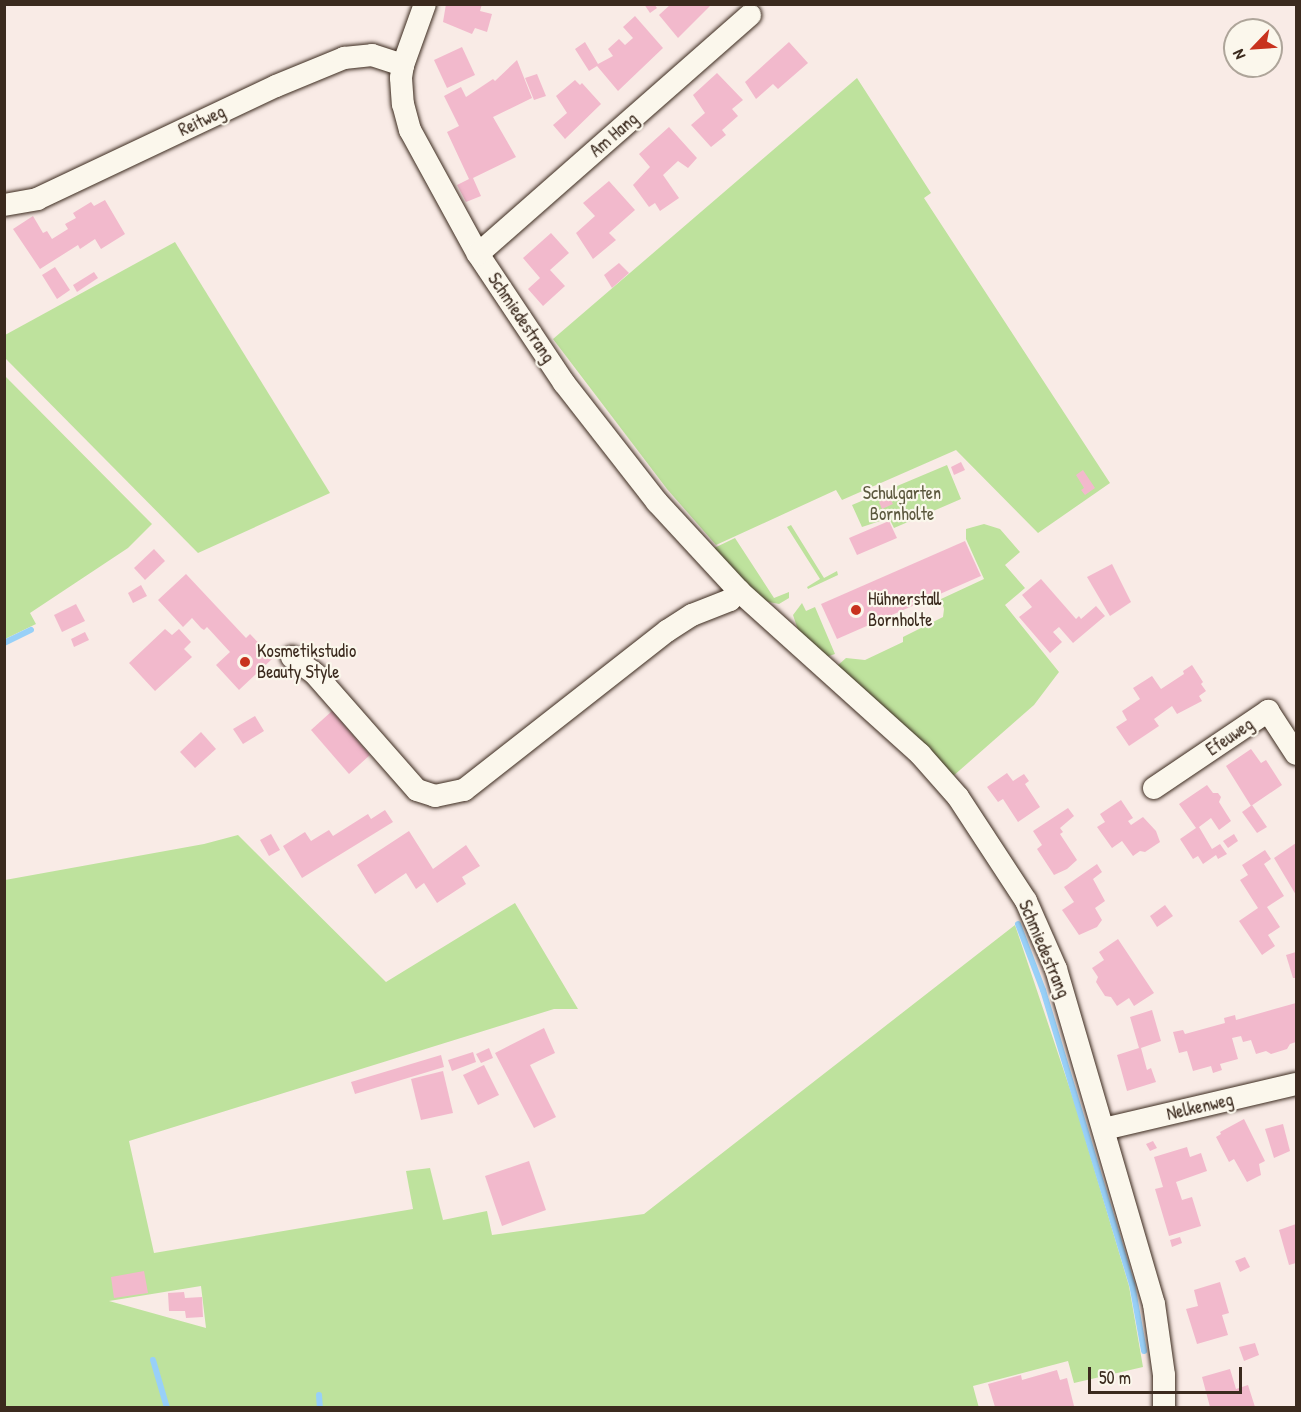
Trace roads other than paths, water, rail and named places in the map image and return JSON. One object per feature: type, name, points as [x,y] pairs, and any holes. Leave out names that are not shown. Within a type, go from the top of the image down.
[{"type":"street","name":"Schmiedestrang","points":[[425,4],[403,65],[403,104],[410,130],[478,254],[564,382],[657,502],[739,591],[920,754],[958,797],[1026,901],[1056,969],[1154,1304],[1164,1375],[1164,1407]]},
{"type":"street","name":"Am Hang","points":[[478,254],[750,15]]},
{"type":"street","name":"Reitweg","points":[[4,205],[37,199],[276,86],[344,58],[372,55],[403,65]]},
{"type":"street","points":[[292,657],[315,674],[417,790],[435,796],[464,790],[667,632],[692,615],[730,600],[739,591]]},
{"type":"street","name":"Efeuweg","points":[[1154,788],[1268,711],[1295,750]]},
{"type":"street","name":"Nelkenweg","points":[[1104,1129],[1296,1084]]},
{"type":"waterway","points":[[4,643],[31,630]]},
{"type":"waterway","points":[[1018,924],[1043,990],[1132,1284],[1144,1351]]},
{"type":"waterway","points":[[153,1360],[167,1408]]},
{"type":"waterway","points":[[319,1395],[320,1408]]},
{"type":"place","name":"Hühnerstall Bornholte","points":[[856,610]]},
{"type":"place","name":"Kosmetikstudio Beauty Style","points":[[245,662]]},
{"type":"park label","name":"Schulgarten Bornholte","points":[[902,504]]}]
